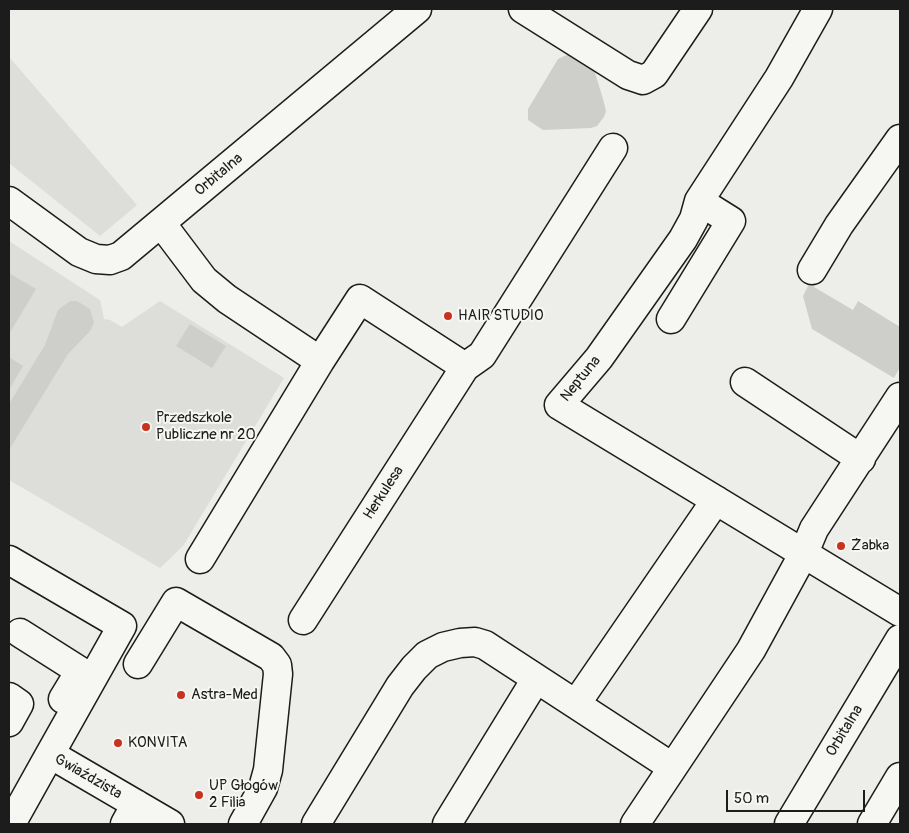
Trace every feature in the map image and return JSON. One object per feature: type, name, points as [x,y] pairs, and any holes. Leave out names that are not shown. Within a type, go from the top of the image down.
[{"type":"street","name":"Orbitalna","points":[[9,201],[79,252],[96,259],[110,260],[121,256],[417,9]]},
{"type":"street","points":[[523,9],[628,75],[643,80],[654,74],[698,9]]},
{"type":"street","points":[[671,318],[731,221],[699,200],[779,78],[818,9]]},
{"type":"street","points":[[812,270],[839,225],[900,139]]},
{"type":"street","name":"Herkulesa","points":[[304,620],[465,367],[482,355],[613,148]]},
{"type":"street","name":"Neptuna","points":[[699,200],[690,228],[678,247],[599,358],[559,405],[900,612]]},
{"type":"street","points":[[161,224],[204,280],[227,299],[320,360]]},
{"type":"street","points":[[200,559],[320,360],[360,299],[465,367]]},
{"type":"street","points":[[745,382],[860,459]]},
{"type":"street","points":[[635,824],[751,650],[804,553],[814,529],[900,397]]},
{"type":"street","points":[[576,704],[716,500]]},
{"type":"street","points":[[9,560],[122,626],[50,754]]},
{"type":"street","points":[[138,664],[176,602],[271,657],[277,665],[278,674],[268,770],[263,788],[243,824]]},
{"type":"street","points":[[9,789],[80,670],[20,633]]},
{"type":"street","name":"Orbitalna","points":[[789,824],[900,639]]},
{"type":"street","points":[[316,824],[400,686],[427,655],[443,647],[474,642],[485,646],[672,767]]},
{"type":"street","points":[[447,824],[536,679]]},
{"type":"street","points":[[9,697],[19,704],[9,722]]},
{"type":"street","name":"Gwiaździsta","points":[[11,824],[50,754],[131,814],[170,824]]},
{"type":"street","points":[[872,824],[900,777]]},
{"type":"shaded area","points":[[571,53],[592,63],[606,111],[604,117],[597,126],[591,128],[543,130],[528,120],[528,109],[558,59]]},
{"type":"shaded area","points":[[10,58],[137,205],[100,236],[9,163]]},
{"type":"shaded area","name":"Przedszkole Publiczne nr 20","points":[[9,241],[100,300],[104,319],[110,320],[122,327],[160,301],[284,378],[183,546],[160,568],[9,480]]},
{"type":"shaded area","points":[[9,273],[36,289],[9,334]]},
{"type":"shaded area","points":[[809,284],[853,310],[858,301],[900,327],[900,367],[894,378],[812,329],[803,296]]},
{"type":"shaded area","points":[[70,301],[77,301],[90,309],[94,323],[90,331],[68,354],[9,450],[9,404],[45,345],[58,310]]},
{"type":"shaded area","points":[[190,324],[226,346],[212,368],[176,346]]},
{"type":"shaded area","points":[[9,357],[23,366],[9,390]]},
{"type":"place","name":"HAIR STUDIO","points":[[448,316]]},
{"type":"place","name":"Przedszkole Publiczne nr 20","points":[[146,427]]},
{"type":"place","name":"Żabka","points":[[841,546]]},
{"type":"place","name":"Astra-Med","points":[[181,695]]},
{"type":"place","name":"KONVITA","points":[[118,743]]},
{"type":"place","name":"UP Głogów 2 Filia","points":[[199,795]]}]
